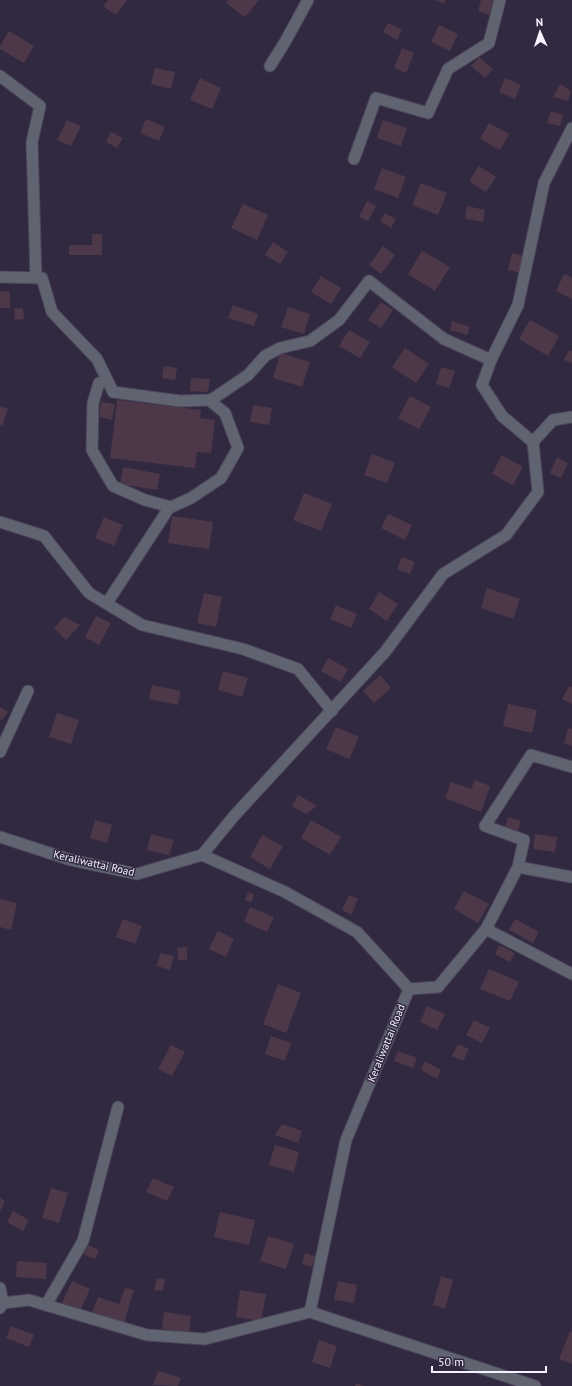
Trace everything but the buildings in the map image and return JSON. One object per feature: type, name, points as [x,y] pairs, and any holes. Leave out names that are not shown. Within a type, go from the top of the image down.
[{"type":"street","points":[[270,66],[286,42],[308,0]]},
{"type":"street","points":[[354,159],[376,98],[428,113],[448,69],[490,43],[500,0]]},
{"type":"street","points":[[0,76],[40,106],[32,142],[36,278]]},
{"type":"street","points":[[572,128],[544,183],[518,305],[482,385],[502,416],[533,442],[538,492],[506,535],[443,574],[385,652],[234,816],[202,855],[285,892],[357,932],[408,989],[438,987],[486,929],[518,867],[524,840],[485,826],[531,756],[572,767]]},
{"type":"street","points":[[0,277],[42,278],[52,312],[97,359],[113,392],[180,401],[211,400],[248,375],[265,356],[280,348],[310,341],[338,320],[369,281],[444,339],[492,360]]},
{"type":"street","points":[[107,380],[99,383],[93,403],[92,450],[113,486],[144,500],[171,507]]},
{"type":"street","points":[[107,603],[169,508],[191,498],[221,478],[238,448],[225,413],[209,400]]},
{"type":"street","points":[[533,442],[553,420],[572,417]]},
{"type":"street","points":[[0,522],[44,536],[89,593],[142,624],[243,649],[298,669],[332,711]]},
{"type":"street","points":[[0,752],[28,691]]},
{"type":"street","name":"Keraliwattai Road","points":[[0,837],[71,860],[137,874],[202,855]]},
{"type":"street","points":[[518,867],[572,877]]},
{"type":"street","points":[[486,929],[572,974]]},
{"type":"street","name":"Keraliwattai Road","points":[[310,1312],[346,1140],[408,989]]},
{"type":"street","points":[[46,1305],[83,1241],[118,1107]]},
{"type":"street","points":[[0,1288],[2,1305],[28,1300],[147,1335],[205,1339],[310,1312],[535,1386]]}]
